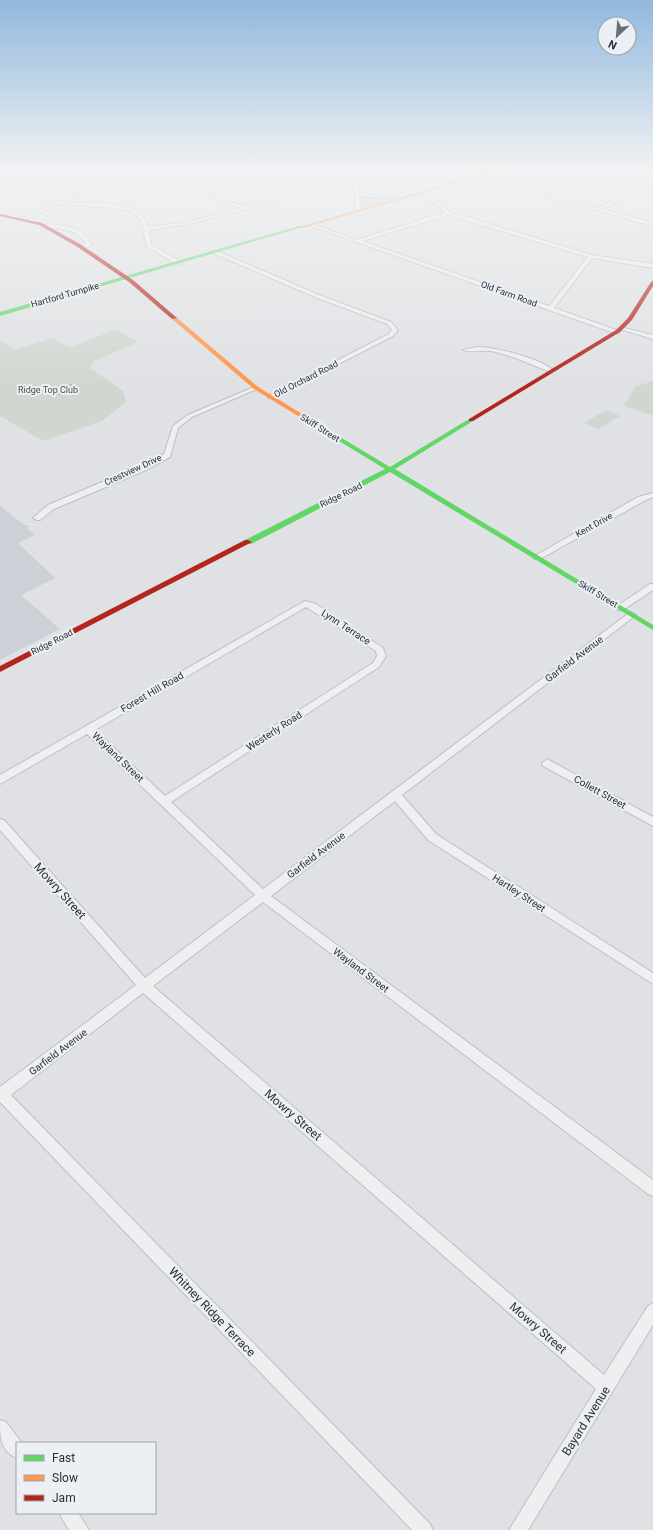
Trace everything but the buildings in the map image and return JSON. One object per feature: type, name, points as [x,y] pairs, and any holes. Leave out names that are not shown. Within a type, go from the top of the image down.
[{"type":"main road","name":"Skiff Street","points":[[72,241],[126,278],[256,388],[389,470],[537,557],[653,628]]},
{"type":"main road","name":"Hartford Turnpike","points":[[0,314],[253,241]]},
{"type":"main road","name":"Ridge Road","points":[[0,669],[389,470],[550,370],[619,330],[630,319],[653,282]]},
{"type":"street","points":[[148,241],[149,246],[179,263]]},
{"type":"street","name":"Old Farm Road","points":[[358,241],[550,309],[619,330],[653,337]]},
{"type":"street","points":[[542,241],[591,256],[653,266]]},
{"type":"street","points":[[212,253],[324,299],[362,311],[389,323],[394,328]]},
{"type":"street","points":[[212,253],[317,302],[353,313],[387,328],[394,328]]},
{"type":"street","points":[[550,309],[591,256]]},
{"type":"street","points":[[294,292],[301,289]]},
{"type":"street","points":[[317,302],[324,299]]},
{"type":"street","name":"Old Orchard Road","points":[[339,359],[386,331],[387,328]]},
{"type":"street","name":"Old Orchard Road","points":[[268,395],[339,359],[391,335],[395,330],[394,328]]},
{"type":"street","points":[[466,350],[481,347],[497,350],[550,370]]},
{"type":"street","name":"Crestview Drive","points":[[37,518],[51,507],[143,468],[167,455],[175,427],[190,416],[256,388]]},
{"type":"street","name":"Kent Drive","points":[[537,557],[641,499],[653,495]]},
{"type":"street","points":[[620,608],[653,586]]},
{"type":"street","name":"Lynn Terrace","points":[[305,604],[313,606],[380,650],[382,656]]},
{"type":"street","name":"Forest Hill Road","points":[[0,780],[305,604]]},
{"type":"street","name":"Garfield Avenue","points":[[0,1094],[145,987],[632,615]]},
{"type":"street","name":"Westerly Road","points":[[164,802],[376,664],[382,656]]},
{"type":"street","name":"Wayland Street","points":[[88,729],[263,896],[653,1189]]},
{"type":"street","name":"Collett Street","points":[[548,763],[653,822]]},
{"type":"street","name":"Hartley Street","points":[[396,795],[432,838],[653,979]]},
{"type":"street","name":"Mowry Street","points":[[0,823],[145,987],[606,1387]]},
{"type":"street","name":"Whitney Ridge Terrace","points":[[0,1094],[424,1530]]},
{"type":"street","name":"Bayard Avenue","points":[[518,1530],[653,1311]]},
{"type":"street","points":[[0,1428],[16,1449]]},
{"type":"street","points":[[68,1514],[80,1530]]},
{"type":"shaded area","points":[[0,506],[23,524],[30,526],[27,528],[35,535],[18,543],[55,578],[21,595],[60,629],[0,660]]},
{"type":"green space","name":"Ridge Top Club","points":[[116,329],[138,342],[94,361],[90,368],[123,391],[126,402],[102,421],[43,441],[0,416],[0,340],[15,350],[53,338],[69,348]]},
{"type":"green space","points":[[653,381],[653,416],[624,406],[635,387]]},
{"type":"green space","points":[[606,410],[620,416],[599,429],[584,423]]},
{"type":"water","points":[[63,384],[72,384],[71,388],[78,388],[76,394],[53,395],[56,388],[61,388]]},
{"type":"traffic: fast","points":[[0,314],[251,241]]},
{"type":"traffic: fast","points":[[305,418],[653,628]]},
{"type":"traffic: fast","points":[[248,542],[389,470],[471,420]]},
{"type":"traffic: slow","points":[[174,318],[256,388],[305,418]]},
{"type":"traffic: jam","points":[[71,241],[131,281],[174,318]]},
{"type":"traffic: jam","points":[[471,420],[618,331],[630,319],[653,282]]},
{"type":"traffic: jam","points":[[0,669],[248,542]]}]
